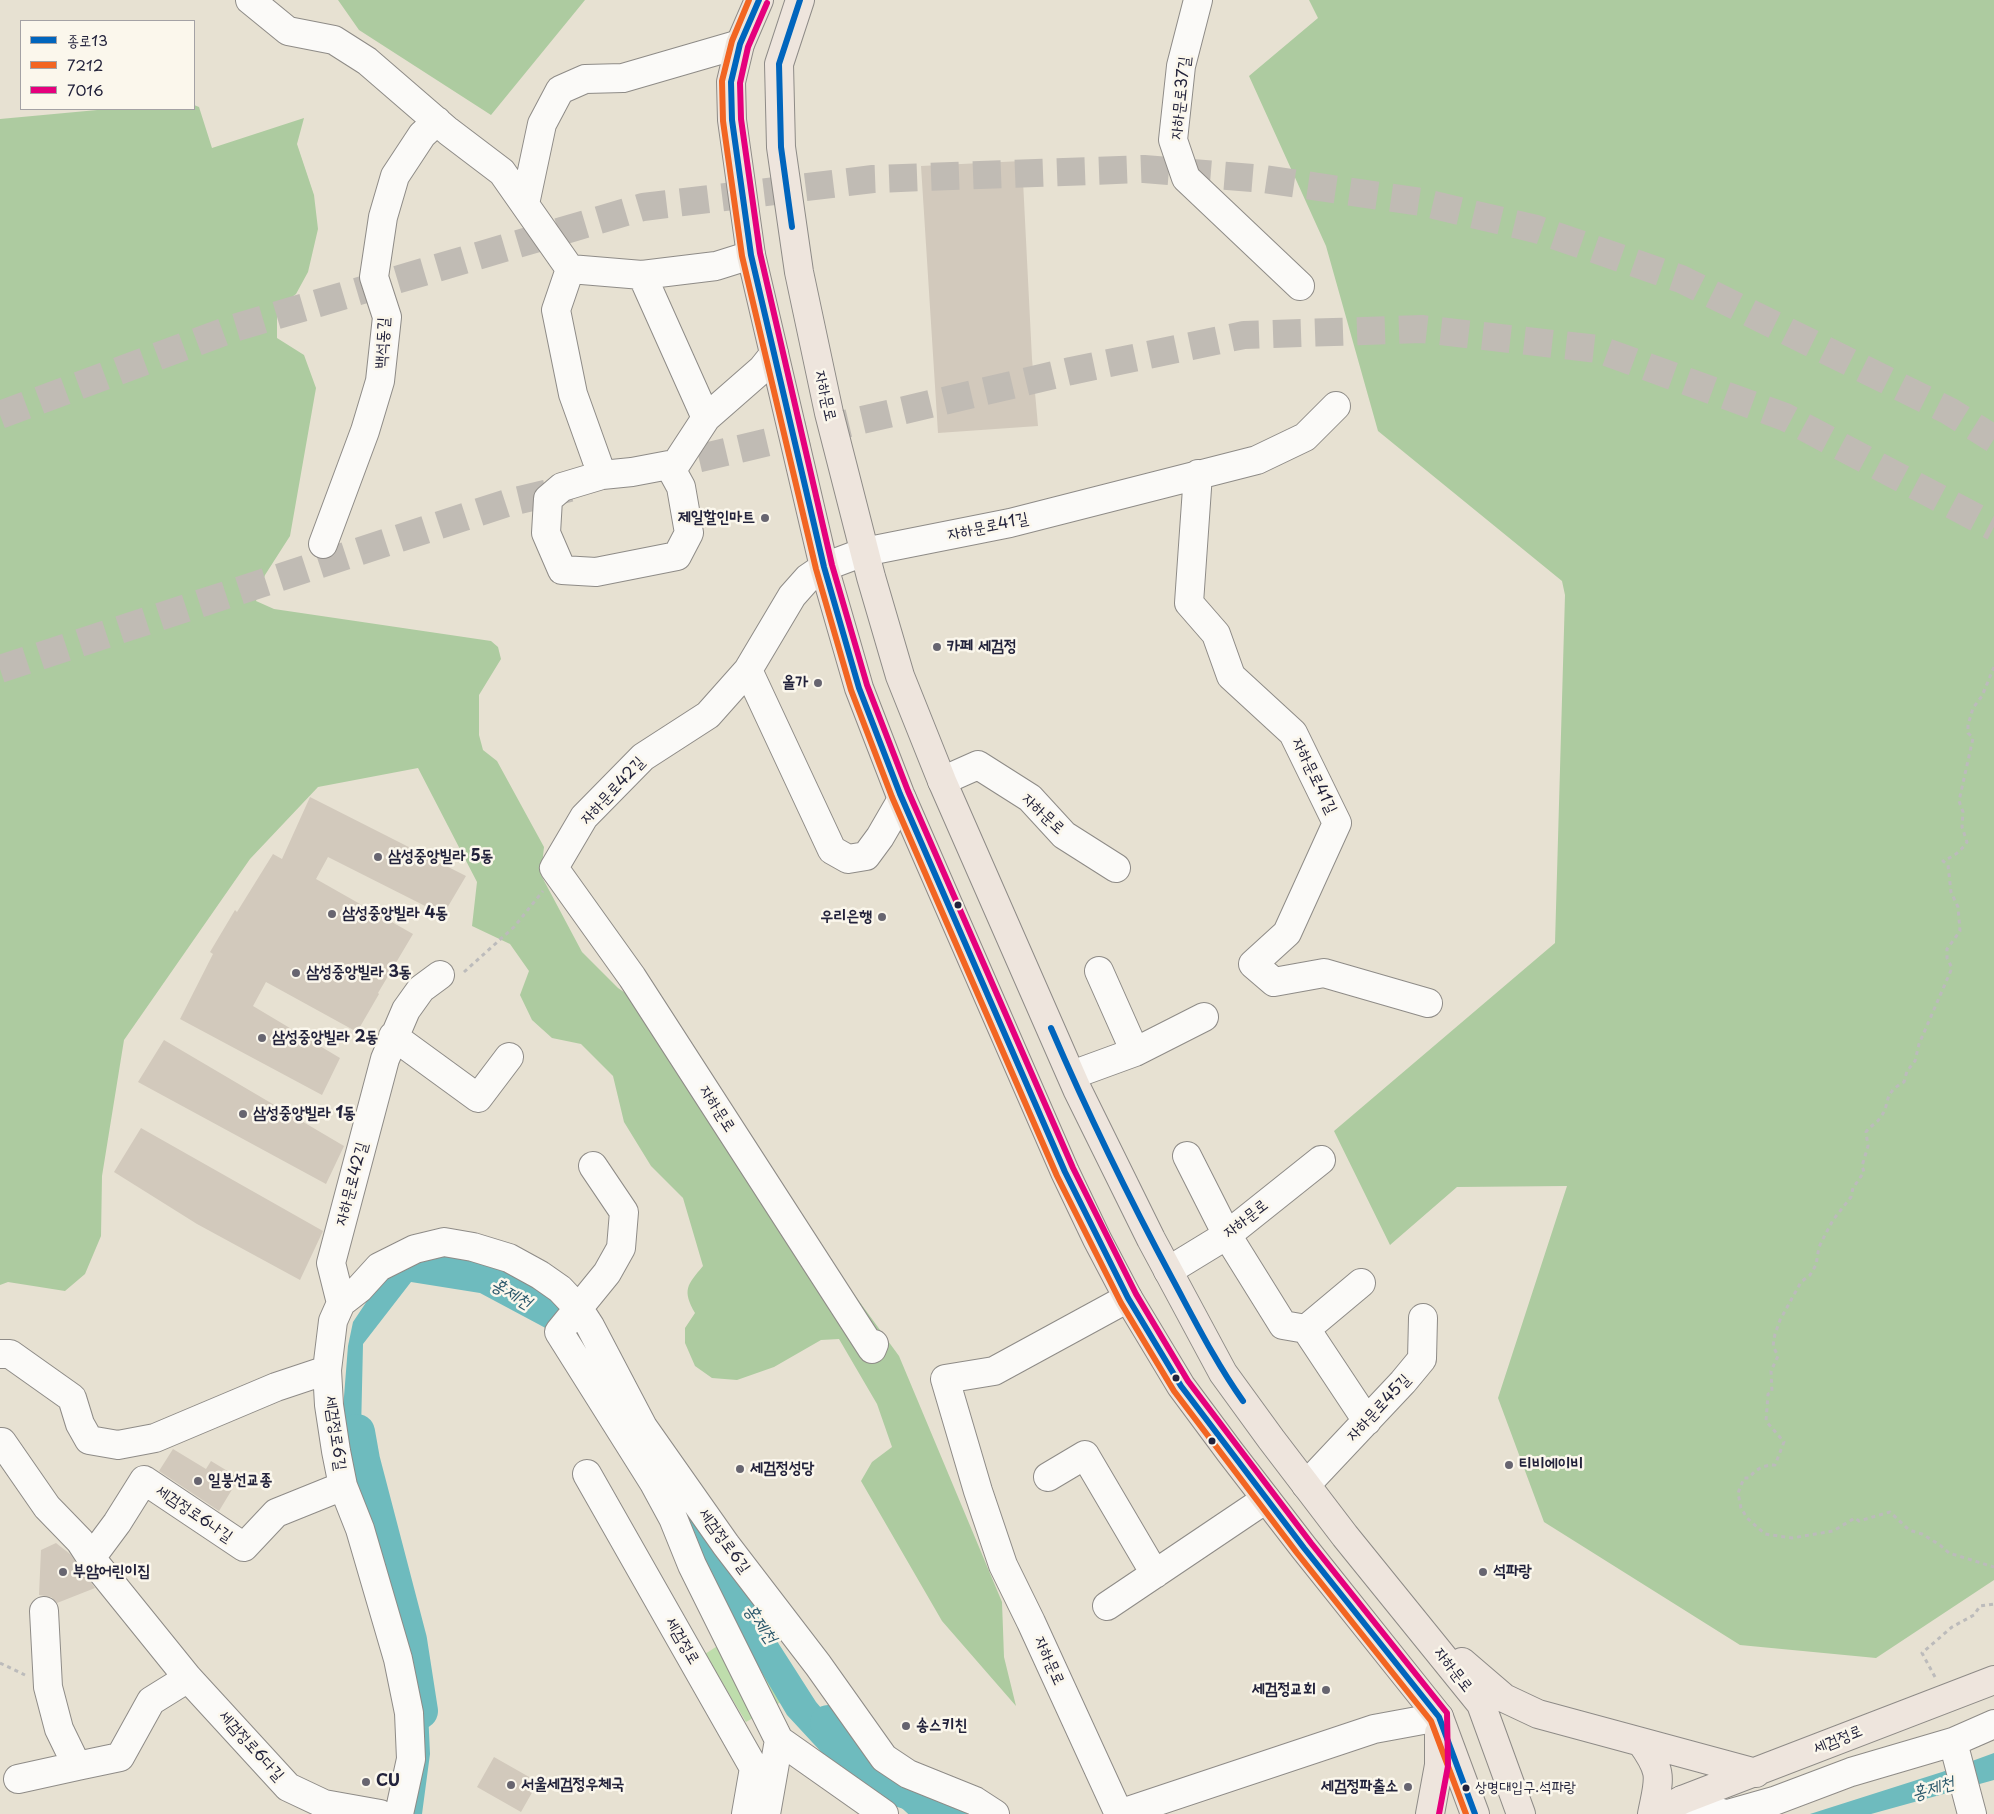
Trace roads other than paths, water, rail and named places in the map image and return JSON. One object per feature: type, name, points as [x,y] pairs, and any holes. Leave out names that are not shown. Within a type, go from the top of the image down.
[{"type":"main road","points":[[759,0],[740,44],[731,82],[732,120],[751,254],[824,566],[858,688],[902,798],[1066,1172],[1097,1239],[1128,1298],[1181,1386],[1266,1499],[1439,1717],[1475,1814]]},
{"type":"main road","name":"자하문로","points":[[800,0],[779,64],[781,147],[799,272],[829,413],[864,552],[900,676],[942,781],[1072,1075],[1168,1271],[1223,1373],[1306,1485],[1481,1704],[1521,1814]]},
{"type":"main road","points":[[1418,1626],[1504,1698],[1538,1714],[1678,1750],[1756,1773]]},
{"type":"main road","name":"세검정로","points":[[1653,1814],[1682,1800],[1994,1680]]},
{"type":"main road","points":[[1430,1814],[1439,1765],[1439,1717]]},
{"type":"main road","points":[[1641,1742],[1655,1761],[1659,1778],[1653,1814]]},
{"type":"street","points":[[250,0],[288,31],[334,40],[367,60],[437,121],[502,172],[570,268],[642,275],[716,266],[751,254]]},
{"type":"street","name":"자하문로37길","points":[[1198,0],[1181,66],[1173,140],[1186,178],[1300,286]]},
{"type":"street","points":[[525,204],[542,124],[560,90],[585,79],[623,78],[740,44]]},
{"type":"street","name":"백석동길","points":[[323,544],[365,431],[380,381],[387,317],[374,277],[383,217],[395,176],[422,135],[437,121]]},
{"type":"street","points":[[570,268],[556,310],[573,394],[602,475]]},
{"type":"street","points":[[642,275],[706,418]]},
{"type":"street","points":[[672,470],[706,418],[762,369],[774,354]]},
{"type":"street","name":"자하문로41길","points":[[824,566],[864,552],[1010,523],[1257,460],[1304,437],[1336,406]]},
{"type":"street","points":[[669,464],[681,487],[690,533],[678,556],[596,572],[562,570],[546,533],[548,499],[562,487],[602,475],[632,472],[669,464]]},
{"type":"street","name":"자하문로41길","points":[[1198,474],[1189,603],[1216,634],[1231,676],[1293,733],[1337,824],[1286,932],[1253,964],[1274,982],[1324,973],[1428,1003]]},
{"type":"street","name":"자하문로42길","points":[[554,868],[584,817],[643,756],[708,715],[748,670],[792,596],[808,578],[824,566]]},
{"type":"street","points":[[748,670],[832,850],[848,859],[866,856],[880,837],[902,798]]},
{"type":"street","name":"자하문로","points":[[942,781],[978,765],[1030,798],[1064,834],[1116,868]]},
{"type":"street","name":"자하문로","points":[[554,868],[632,977],[872,1350],[874,1344]]},
{"type":"street","points":[[1099,971],[1135,1052]]},
{"type":"street","name":"자하문로42길","points":[[341,1303],[331,1264],[384,1059],[406,1010],[421,988],[450,976]]},
{"type":"street","points":[[1072,1075],[1135,1052],[1204,1017]]},
{"type":"street","points":[[393,1036],[478,1098],[509,1057]]},
{"type":"street","points":[[1187,1156],[1226,1235],[1283,1325],[1306,1329],[1367,1421]]},
{"type":"street","name":"자하문로","points":[[1168,1271],[1226,1235],[1321,1160]]},
{"type":"street","points":[[593,1166],[624,1212],[621,1248],[607,1274],[559,1332],[654,1483],[673,1518],[692,1565],[779,1740],[884,1814]]},
{"type":"street","name":"세검정로6길","points":[[399,1814],[410,1759],[409,1713],[398,1659],[360,1529],[344,1486],[330,1414],[327,1370],[333,1321],[341,1303],[359,1289],[379,1267],[415,1249],[444,1242],[473,1247],[509,1258],[560,1289],[579,1309],[590,1326],[643,1427],[726,1546],[818,1665],[884,1758],[908,1774],[975,1801],[995,1814]]},
{"type":"street","points":[[1306,1329],[1361,1283]]},
{"type":"street","name":"자하문로","points":[[1128,1298],[994,1371],[945,1379],[1003,1565],[1119,1814],[1374,1729],[1439,1717]]},
{"type":"street","name":"자하문로45길","points":[[1306,1485],[1367,1421],[1422,1358],[1423,1318]]},
{"type":"street","name":"세검정로6길","points":[[0,1354],[10,1354],[72,1398],[80,1424],[89,1440],[118,1445],[155,1438],[276,1387],[327,1370]]},
{"type":"street","points":[[2,1442],[47,1507],[80,1541],[91,1558]]},
{"type":"street","points":[[1048,1476],[1085,1455],[1155,1574]]},
{"type":"street","name":"세검정로","points":[[587,1474],[754,1768],[746,1814]]},
{"type":"street","name":"세검정로6나길","points":[[91,1558],[117,1523],[144,1480],[244,1547],[276,1513],[344,1486]]},
{"type":"street","points":[[1107,1606],[1266,1499]]},
{"type":"street","name":"세검정로6다길","points":[[91,1558],[188,1678],[288,1787],[324,1804],[380,1814]]},
{"type":"street","points":[[44,1610],[48,1687],[58,1729],[78,1766]]},
{"type":"street","points":[[18,1778],[120,1757],[151,1701],[188,1678]]},
{"type":"street","name":"세검정로","points":[[1682,1800],[1727,1814],[1774,1800],[1851,1772],[1952,1742],[1994,1724]]},
{"type":"street","points":[[766,1814],[779,1740]]},
{"type":"street","points":[[1952,1742],[1972,1814]]},
{"type":"street","points":[[1981,1814],[1994,1811]]},
{"type":"water","name":"홍제천","points":[[425,1252],[459,1254],[528,1280],[571,1315],[698,1556],[743,1588],[816,1702],[876,1773],[973,1814],[919,1814],[873,1799],[837,1769],[787,1715],[729,1617],[647,1489],[553,1332],[480,1293],[411,1282],[363,1344],[361,1431],[371,1505],[396,1613],[428,1710],[430,1754],[422,1814],[393,1814],[404,1706],[352,1495],[343,1409],[348,1346],[353,1322],[383,1277]]},
{"type":"water","name":"홍제천","points":[[1994,1753],[1994,1780],[1871,1814],[1810,1814],[1942,1772]]},
{"type":"waterway","name":"홍제천","points":[[357,1432],[362,1460],[409,1640],[420,1711]]},
{"type":"waterway","name":"홍제천","points":[[665,1477],[755,1617]]},
{"type":"waterway","name":"홍제천","points":[[828,1723],[839,1739],[913,1794],[935,1814]]},
{"type":"tunnel","points":[[0,415],[234,328],[643,207],[873,179],[1144,169],[1264,179],[1421,202],[1536,229],[1681,279],[1949,411],[1994,439]]},
{"type":"tunnel","points":[[658,468],[1071,371],[1244,335],[1422,329],[1598,349],[1785,417],[1994,527]]},
{"type":"tunnel","points":[[0,669],[507,503],[570,488]]},
{"type":"place","name":"제일할인마트","points":[[765,518]]},
{"type":"place","name":"카페 세검정","points":[[937,647]]},
{"type":"place","name":"올가","points":[[818,683]]},
{"type":"place","name":"삼성중앙빌라 5동","points":[[378,857]]},
{"type":"place","name":"삼성중앙빌라 4동","points":[[332,914]]},
{"type":"place","name":"우리은행","points":[[882,917]]},
{"type":"place","name":"삼성중앙빌라 3동","points":[[296,973]]},
{"type":"place","name":"삼성중앙빌라 2동","points":[[262,1038]]},
{"type":"place","name":"삼성중앙빌라 1동","points":[[243,1114]]},
{"type":"place","name":"티비에이비","points":[[1509,1465]]},
{"type":"place","name":"세검정성당","points":[[740,1469]]},
{"type":"place","name":"일붕선교종","points":[[198,1481]]},
{"type":"place","name":"부암어린이집","points":[[63,1572]]},
{"type":"place","name":"석파랑","points":[[1483,1572]]},
{"type":"place","name":"세검정교회","points":[[1326,1690]]},
{"type":"place","name":"송스키친","points":[[906,1726]]},
{"type":"place","name":"CU","points":[[366,1782]]},
{"type":"place","name":"서울세검정우체국","points":[[511,1785]]},
{"type":"place","name":"세검정파출소","points":[[1408,1787]]},
{"type":"place","name":"상명대입구.석파랑","points":[[1466,1788]]}]
